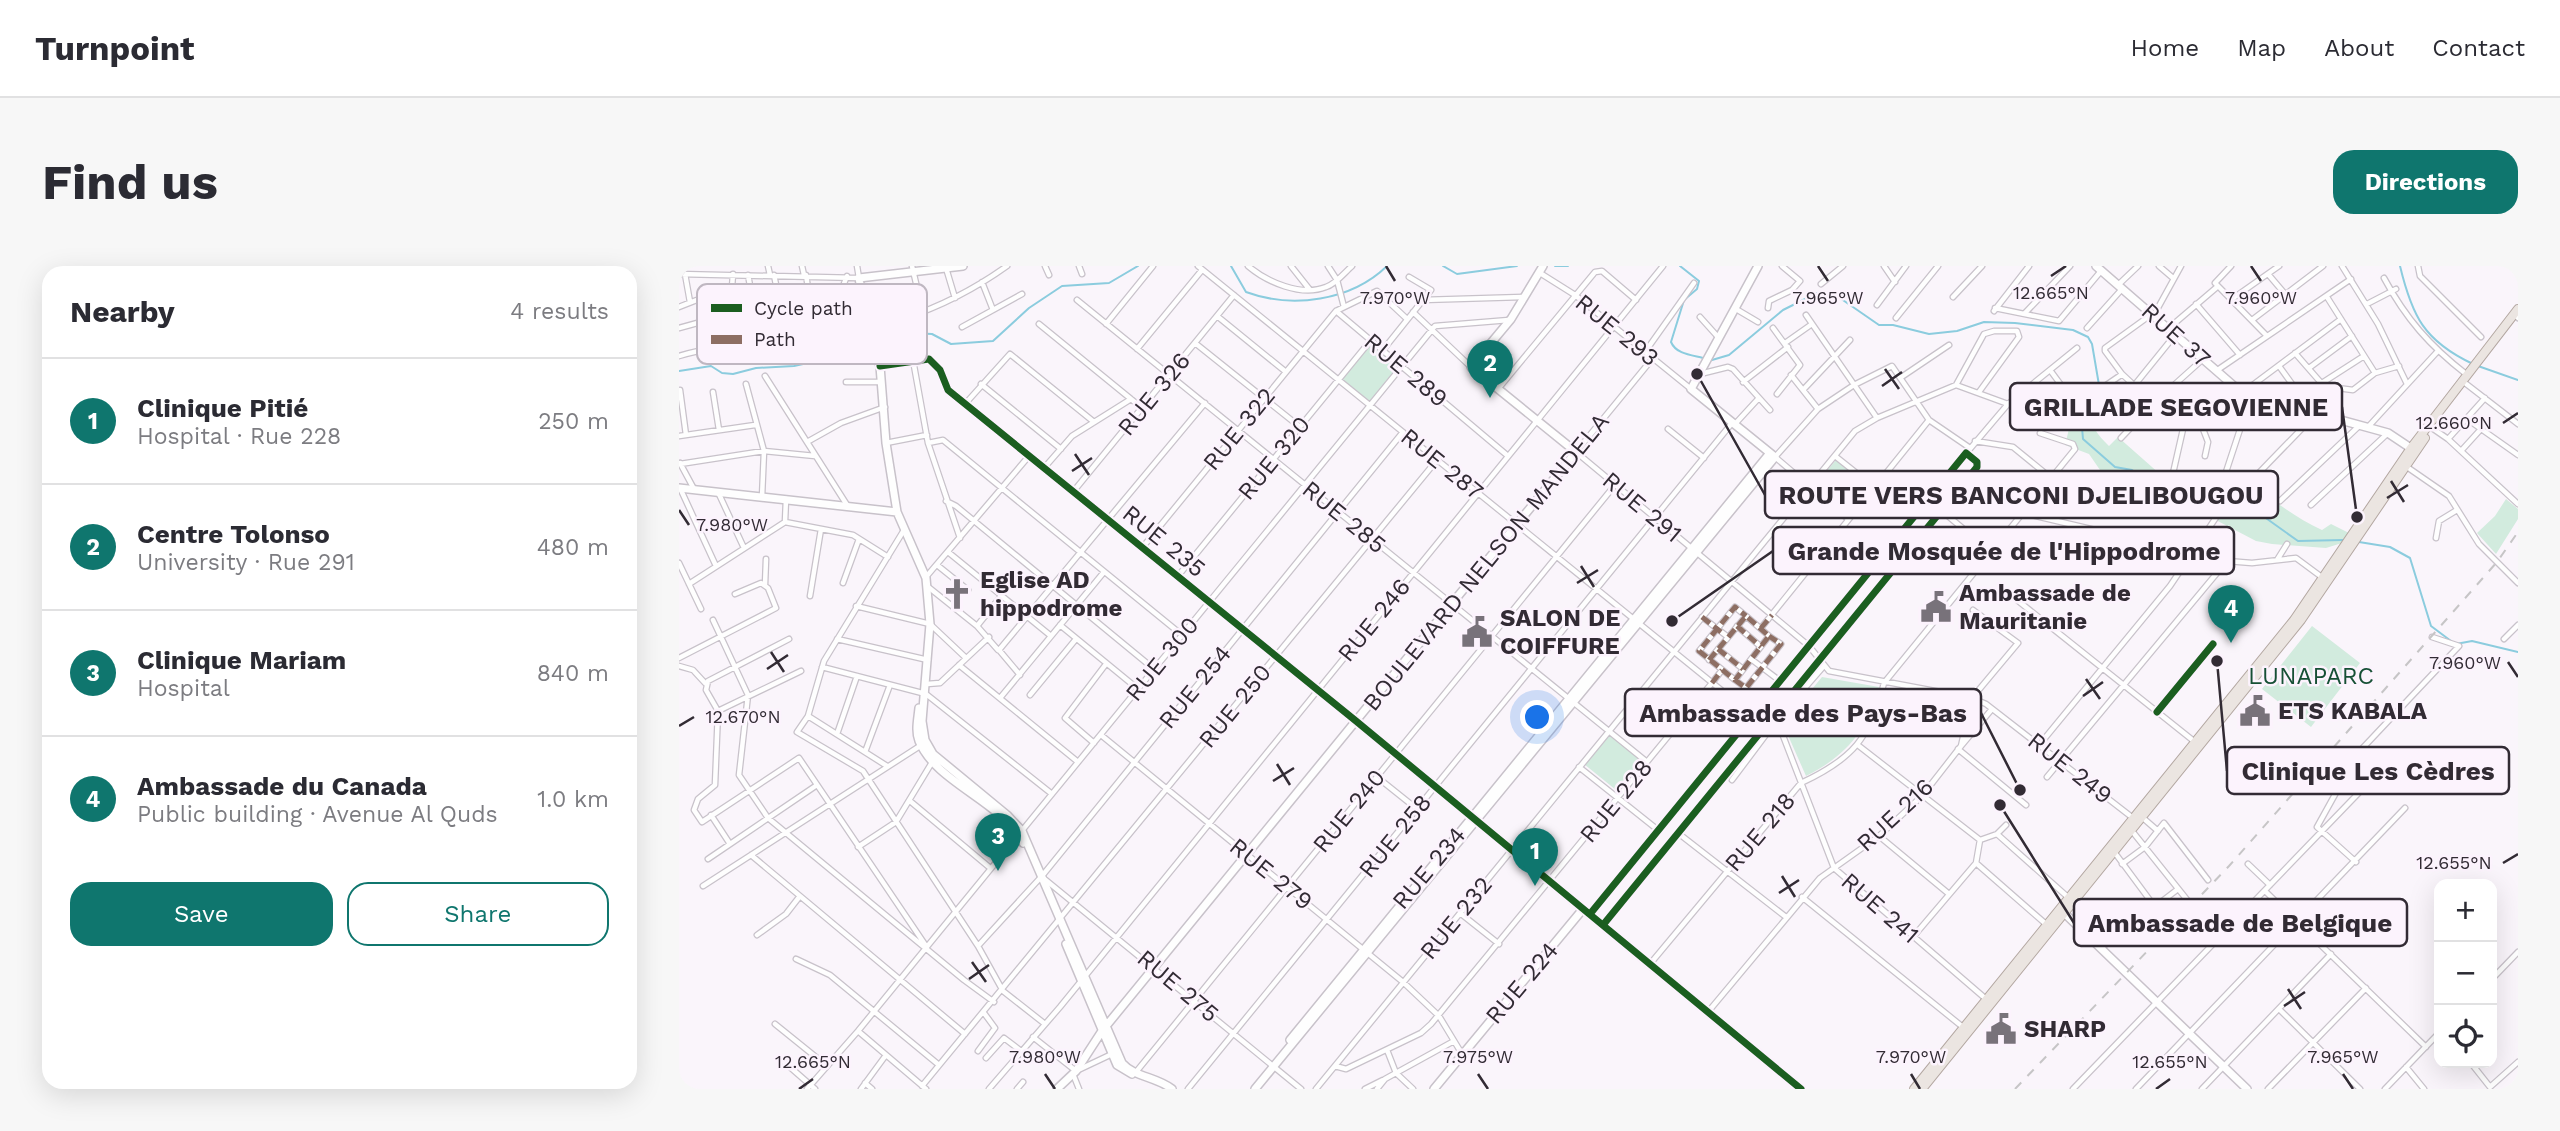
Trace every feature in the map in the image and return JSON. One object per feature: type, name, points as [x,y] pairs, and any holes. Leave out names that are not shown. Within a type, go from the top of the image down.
[{"type":"main road","points":[[2198,745],[2301,620],[2413,450],[2518,309]]},
{"type":"main road","points":[[2484,354],[2518,317]]},
{"type":"main road","points":[[2360,531],[2407,467],[2413,450],[2432,428],[2469,374]]},
{"type":"main road","points":[[1914,1089],[2048,926],[2063,912],[2070,899],[2139,820],[2345,554]]},
{"type":"main road","points":[[1922,1089],[2139,820]]},
{"type":"street","points":[[731,284],[735,266]]},
{"type":"street","points":[[768,266],[774,284]]},
{"type":"street","points":[[802,266],[806,284]]},
{"type":"street","points":[[857,266],[860,284]]},
{"type":"street","points":[[690,302],[682,274],[859,278],[913,269],[963,266]]},
{"type":"street","points":[[927,311],[955,298],[1007,266]]},
{"type":"street","points":[[1045,266],[1049,275]]},
{"type":"street","points":[[1079,266],[1082,274]]},
{"type":"street","points":[[1106,324],[1153,266]]},
{"type":"street","points":[[1248,266],[1287,287],[1310,290],[1327,287],[1352,266]]},
{"type":"street","points":[[1291,266],[1310,290]]},
{"type":"street","points":[[1328,266],[1337,280],[1343,304]]},
{"type":"street","name":"RUE 246","points":[[989,1089],[1045,1024],[1663,266]]},
{"type":"street","points":[[1750,266],[1754,274]]},
{"type":"street","points":[[1758,266],[1691,389],[1848,519]]},
{"type":"street","points":[[1768,308],[1769,301],[1792,290],[1800,281],[1782,266]]},
{"type":"street","points":[[1790,272],[1797,266]]},
{"type":"street","points":[[1821,284],[1843,266]]},
{"type":"street","points":[[1884,266],[1895,282]]},
{"type":"street","points":[[1877,305],[1906,266]]},
{"type":"street","points":[[1896,318],[1938,266]]},
{"type":"street","points":[[1954,297],[1982,266]]},
{"type":"street","points":[[2025,313],[2070,266]]},
{"type":"street","points":[[2087,328],[2138,266]]},
{"type":"street","points":[[2159,266],[2173,278]]},
{"type":"street","points":[[2181,266],[2153,314],[2105,348],[2133,387],[2169,415],[2198,416],[2231,401]]},
{"type":"street","points":[[2231,266],[2215,279],[2217,287],[2232,299],[2267,337]]},
{"type":"street","points":[[2232,299],[2279,266]]},
{"type":"street","points":[[2252,320],[2323,266]]},
{"type":"street","points":[[2418,266],[2420,276],[2481,337]]},
{"type":"street","points":[[946,267],[955,298]]},
{"type":"street","points":[[2026,267],[1994,310],[2025,313],[2059,321],[2099,268]]},
{"type":"street","points":[[2344,267],[2367,304],[2407,384]]},
{"type":"street","points":[[1137,349],[1200,268]]},
{"type":"street","name":"RUE 287","points":[[1200,268],[1752,715]]},
{"type":"street","name":"RUE 37","points":[[2099,268],[2242,393],[2299,411],[2388,433],[2413,450]]},
{"type":"street","points":[[1472,367],[1511,320],[1542,269]]},
{"type":"street","name":"RUE 293","points":[[1542,269],[1691,389]]},
{"type":"street","points":[[1498,389],[1595,272],[1602,271],[1636,300]]},
{"type":"street","points":[[2268,274],[2285,295]]},
{"type":"street","points":[[748,275],[750,284]]},
{"type":"street","points":[[844,284],[847,276]]},
{"type":"street","points":[[1383,350],[1431,290],[1409,277]]},
{"type":"street","points":[[2384,278],[2394,290],[2406,318],[2437,352],[2469,374],[2485,398],[2518,424]]},
{"type":"street","points":[[2216,371],[2327,298],[2351,279]]},
{"type":"street","points":[[982,282],[993,310]]},
{"type":"street","points":[[1645,352],[1694,283]]},
{"type":"street","points":[[2133,387],[2172,331],[2196,304],[2217,287]]},
{"type":"street","points":[[2367,304],[2394,290]]},
{"type":"street","points":[[1336,311],[1343,304],[1377,291],[1407,319]]},
{"type":"street","points":[[962,327],[1022,294]]},
{"type":"street","name":"RUE 326","points":[[1073,492],[1234,295]]},
{"type":"street","points":[[1422,300],[1527,297]]},
{"type":"street","points":[[2327,298],[2375,373]]},
{"type":"street","points":[[679,307],[697,299]]},
{"type":"street","name":"RUE 285","points":[[1077,300],[1647,762]]},
{"type":"street","points":[[2196,304],[2240,355]]},
{"type":"street","points":[[1736,309],[1758,322]]},
{"type":"street","name":"RUE 322","points":[[1142,548],[1336,311]]},
{"type":"street","name":"RUE 289","points":[[1336,311],[1508,456]]},
{"type":"street","name":"RUE 291","points":[[1413,312],[1434,327],[1472,367],[1498,389],[1809,646]]},
{"type":"street","points":[[1806,315],[1877,418]]},
{"type":"street","points":[[1217,316],[1286,372]]},
{"type":"street","points":[[1700,317],[1720,338]]},
{"type":"street","points":[[2242,393],[2341,319]]},
{"type":"street","points":[[1434,327],[1511,320]]},
{"type":"street","points":[[679,328],[697,323]]},
{"type":"street","points":[[1039,324],[1142,408]]},
{"type":"street","points":[[1743,382],[1812,324]]},
{"type":"street","name":"RUE 300","points":[[811,1088],[989,867],[1101,735],[1434,327]]},
{"type":"street","points":[[1773,328],[1800,365],[1777,394]]},
{"type":"street","points":[[1978,392],[2019,337],[2017,331],[1984,334],[1955,386],[2008,404]]},
{"type":"street","points":[[2309,368],[2352,336]]},
{"type":"street","name":"RUE 320","points":[[1178,576],[1371,340]]},
{"type":"street","points":[[1803,390],[1850,340]]},
{"type":"street","points":[[1195,343],[1300,427]]},
{"type":"street","points":[[1900,378],[1949,345]]},
{"type":"street","points":[[1586,911],[1658,830],[1975,441],[2008,404],[2077,348]]},
{"type":"street","points":[[2280,501],[2363,426],[2437,352]]},
{"type":"street","points":[[679,356],[697,353]]},
{"type":"street","points":[[2295,353],[2324,386],[2353,390],[2375,373],[2399,366]]},
{"type":"street","points":[[965,404],[1010,354],[1094,422]]},
{"type":"street","points":[[2299,411],[2305,402],[2364,356]]},
{"type":"street","name":"BOULEVARD NELSON MANDELA","points":[[1057,1089],[1074,1073],[1104,1029],[1653,358]]},
{"type":"street","name":"RUE 235","points":[[927,359],[935,363],[948,390],[1356,721]]},
{"type":"street","points":[[2121,438],[2153,403],[2203,359]]},
{"type":"street","points":[[891,364],[880,366],[886,443],[897,512],[926,582],[930,624],[922,721],[923,744],[934,758],[1007,815],[1020,832],[1083,976],[1112,1054],[1122,1071],[1161,1080],[1172,1089]]},
{"type":"street","points":[[914,364],[928,443],[960,538]]},
{"type":"street","points":[[1773,455],[1818,409],[1888,366],[1892,366],[1929,420],[1970,448]]},
{"type":"street","points":[[2279,366],[2305,402]]},
{"type":"street","points":[[1700,374],[1728,367],[1770,411]]},
{"type":"street","points":[[2050,370],[2067,393],[2055,407]]},
{"type":"street","points":[[2105,407],[2094,397],[2099,390],[2122,374]]},
{"type":"street","points":[[1791,375],[1818,409]]},
{"type":"street","points":[[765,376],[847,505]]},
{"type":"street","points":[[846,382],[881,382]]},
{"type":"street","points":[[746,384],[764,451],[762,496]]},
{"type":"street","points":[[981,384],[1061,449]]},
{"type":"street","name":"RUE 232","points":[[1316,1089],[1855,431],[1877,418],[1955,386]]},
{"type":"street","points":[[680,390],[686,435]]},
{"type":"street","points":[[713,392],[719,430]]},
{"type":"street","points":[[2224,478],[2251,396]]},
{"type":"street","points":[[2448,439],[2485,398]]},
{"type":"street","points":[[1044,468],[1072,436],[1131,399]]},
{"type":"street","name":"RUE 258","points":[[1188,1089],[1704,458],[1758,399]]},
{"type":"street","points":[[999,650],[1205,403]]},
{"type":"street","points":[[807,442],[841,423],[885,407]]},
{"type":"street","points":[[2252,480],[2315,415]]},
{"type":"street","points":[[2171,482],[2186,416]]},
{"type":"street","points":[[2198,416],[2208,442],[2206,456]]},
{"type":"street","points":[[2467,419],[2518,455]]},
{"type":"street","points":[[1761,628],[1929,420]]},
{"type":"street","points":[[679,436],[755,425]]},
{"type":"street","points":[[2432,428],[2448,439],[2518,504]]},
{"type":"street","points":[[1668,429],[1704,458]]},
{"type":"street","points":[[2461,451],[2481,429]]},
{"type":"street","name":"RUE 254","points":[[978,946],[1040,878],[1403,432]]},
{"type":"street","name":"RUE 218","points":[[1650,964],[1801,783],[1830,769],[1859,746],[1876,714],[1884,683],[2075,447],[2040,433]]},
{"type":"street","points":[[2311,505],[2388,433]]},
{"type":"street","points":[[886,443],[927,435]]},
{"type":"street","points":[[928,443],[943,440],[1182,635]]},
{"type":"street","points":[[1975,441],[2013,447],[2050,480],[2173,496],[2209,508],[2217,519],[2170,586],[2040,744]]},
{"type":"street","points":[[694,490],[680,462],[764,451],[816,456]]},
{"type":"street","points":[[1603,925],[1821,664],[1977,467],[1977,463],[1966,453]]},
{"type":"street","name":"RUE 234","points":[[1255,1089],[1365,951],[1773,455]]},
{"type":"street","points":[[926,582],[937,565],[1030,456]]},
{"type":"street","points":[[1835,456],[1913,519]]},
{"type":"street","name":"RUE 250","points":[[924,1088],[939,1065],[994,1002],[1437,460]]},
{"type":"street","points":[[2407,467],[2449,496],[2479,544],[2518,583]]},
{"type":"street","name":"RUE 240","points":[[1138,1074],[1194,1000],[1615,485]]},
{"type":"street","points":[[680,488],[897,512]]},
{"type":"street","points":[[680,488],[716,566]]},
{"type":"street","points":[[718,492],[744,548]]},
{"type":"street","points":[[785,522],[786,499]]},
{"type":"street","points":[[946,501],[953,503],[1154,668]]},
{"type":"street","points":[[2436,538],[2439,521],[2457,510]]},
{"type":"street","points":[[1942,512],[1991,552]]},
{"type":"street","points":[[2022,513],[2227,561],[2252,563],[2296,558],[2324,579]]},
{"type":"street","points":[[689,584],[785,522],[859,539],[888,557]]},
{"type":"street","points":[[810,596],[821,529]]},
{"type":"street","points":[[904,530],[856,606],[822,667],[809,716],[797,732],[863,771],[956,911],[1003,991],[1045,1024]]},
{"type":"street","points":[[843,583],[859,539]]},
{"type":"street","points":[[2277,560],[2287,544]]},
{"type":"street","points":[[948,552],[1052,636]]},
{"type":"street","points":[[679,658],[776,608],[765,584],[766,559]]},
{"type":"street","points":[[2047,777],[2227,561]]},
{"type":"street","points":[[937,565],[968,590]]},
{"type":"street","points":[[680,566],[701,609]]},
{"type":"street","points":[[1000,698],[1104,572]]},
{"type":"street","points":[[926,582],[989,637],[1020,675]]},
{"type":"street","points":[[735,594],[755,584],[765,584]]},
{"type":"street","points":[[2007,592],[2198,745]]},
{"type":"street","points":[[977,626],[1002,596]]},
{"type":"street","points":[[856,606],[930,624],[967,658]]},
{"type":"street","points":[[1735,607],[1746,616],[1781,644],[1746,688],[1699,651],[1735,607]]},
{"type":"street","name":"RUE 216","points":[[1708,1012],[1802,897],[1834,868],[1879,836],[1922,796],[1960,748],[1972,698],[2018,643],[1973,611]]},
{"type":"street","points":[[1709,660],[1746,616]]},
{"type":"street","points":[[1702,617],[1728,638]]},
{"type":"street","points":[[713,620],[748,695],[739,775],[768,818],[994,1002]]},
{"type":"street","points":[[1060,625],[1138,689]]},
{"type":"street","points":[[2504,639],[2518,625]]},
{"type":"street","points":[[1737,626],[1761,647]]},
{"type":"street","points":[[1735,680],[1769,636]]},
{"type":"street","points":[[822,667],[890,685],[925,689],[937,684],[989,637]]},
{"type":"street","points":[[1030,695],[1076,638]]},
{"type":"street","points":[[2356,862],[2317,827],[2357,756],[2459,646],[2433,638]]},
{"type":"street","points":[[705,683],[789,639]]},
{"type":"street","points":[[837,639],[929,660]]},
{"type":"street","points":[[1809,646],[1821,664]]},
{"type":"street","points":[[1718,649],[1743,669]]},
{"type":"street","points":[[1751,659],[1780,681]]},
{"type":"street","points":[[1094,743],[1065,718],[1106,664]]},
{"type":"street","name":"RUE 249","points":[[1821,664],[1829,671],[1972,698],[1993,709],[2139,820],[2158,831],[2164,823],[2208,880]]},
{"type":"street","points":[[959,665],[1078,762]]},
{"type":"street","points":[[679,666],[693,670],[705,683],[718,711],[715,785],[694,805],[702,822],[799,758],[926,946]]},
{"type":"street","name":"RUE 228","points":[[1335,1066],[1346,1069],[1421,1034],[1439,1016],[1723,670]]},
{"type":"street","points":[[718,711],[801,671]]},
{"type":"street","points":[[837,734],[857,676]]},
{"type":"street","points":[[865,752],[890,685]]},
{"type":"street","points":[[925,689],[1052,794]]},
{"type":"street","points":[[1993,709],[1960,748],[2026,805]]},
{"type":"street","points":[[809,716],[888,767]]},
{"type":"street","points":[[1732,780],[1776,717]]},
{"type":"street","name":"RUE 241","points":[[1776,717],[1834,868],[1987,1000]]},
{"type":"street","points":[[1356,721],[1798,1088]]},
{"type":"street","name":"RUE 279","points":[[1101,735],[1403,982],[1439,1016],[1462,1054]]},
{"type":"street","points":[[703,886],[923,744]]},
{"type":"street","points":[[1859,746],[1980,840]]},
{"type":"street","points":[[2357,756],[2388,786]]},
{"type":"street","points":[[858,847],[896,822],[934,758]]},
{"type":"street","points":[[1579,767],[1658,830]]},
{"type":"street","points":[[2073,1089],[2377,774]]},
{"type":"street","points":[[1377,777],[1416,809]]},
{"type":"street","points":[[708,859],[817,785]]},
{"type":"street","points":[[910,801],[989,867]]},
{"type":"street","points":[[2136,1089],[2405,808]]},
{"type":"street","points":[[711,815],[730,844]]},
{"type":"street","points":[[1980,840],[1997,834],[2005,825]]},
{"type":"street","points":[[2132,831],[2187,901]]},
{"type":"street","points":[[2122,864],[2145,848],[2158,831]]},
{"type":"street","points":[[1678,833],[1786,916]]},
{"type":"street","points":[[1997,834],[2070,899]]},
{"type":"street","points":[[1879,836],[1948,894]]},
{"type":"street","points":[[1913,937],[1976,863],[1980,840]]},
{"type":"street","points":[[2115,853],[2155,907]]},
{"type":"street","points":[[751,855],[965,1034]]},
{"type":"street","points":[[1976,863],[2048,926]]},
{"type":"street","points":[[2248,864],[2270,885]]},
{"type":"street","name":"RUE 275","points":[[1040,878],[1054,884],[1301,1089]]},
{"type":"street","points":[[2101,948],[2178,889]]},
{"type":"street","points":[[2265,891],[2426,1047]]},
{"type":"street","points":[[757,936],[786,914],[800,896]]},
{"type":"street","points":[[1802,897],[1963,1028]]},
{"type":"street","name":"RUE 224","points":[[1434,1089],[1586,911]]},
{"type":"street","points":[[2063,912],[2247,1089]]},
{"type":"street","points":[[1460,913],[1499,944]]},
{"type":"street","points":[[2497,974],[2518,952]]},
{"type":"street","points":[[2202,1089],[2331,954]]},
{"type":"street","points":[[796,959],[830,975],[939,1065]]},
{"type":"street","points":[[2268,1089],[2365,988]]},
{"type":"street","points":[[2279,1009],[2360,1089]]},
{"type":"street","points":[[978,1051],[995,1028],[984,1013]]},
{"type":"street","points":[[775,1024],[827,1066]]},
{"type":"street","points":[[1104,1029],[1122,1063],[1138,1074]]},
{"type":"street","points":[[858,1031],[924,1088]]},
{"type":"street","points":[[1033,1037],[1074,1073],[1079,1089]]},
{"type":"street","points":[[986,1058],[1004,1038],[1021,1051]]},
{"type":"street","points":[[2385,1089],[2434,1038]]},
{"type":"street","points":[[1365,1089],[1454,1041]]},
{"type":"street","points":[[1387,1050],[1395,1073],[1413,1089]]},
{"type":"street","points":[[1074,1073],[1112,1054]]},
{"type":"street","points":[[861,1089],[886,1055]]},
{"type":"street","points":[[783,1061],[811,1088]]},
{"type":"street","points":[[2475,1068],[2491,1088],[2518,1062]]},
{"type":"street","name":"RUE 234","points":[[1250,1089],[1273,1065]]},
{"type":"street","points":[[2406,1067],[2424,1089]]},
{"type":"street","points":[[1377,1089],[1385,1079]]},
{"type":"street","points":[[1017,1089],[1023,1082]]},
{"type":"street","points":[[865,1083],[872,1089]]},
{"type":"green space","points":[[1371,340],[1402,366],[1370,405],[1338,380]]},
{"type":"green space","points":[[2088,384],[2099,388],[2090,412],[2097,433],[2109,446],[2118,437],[2169,482],[2206,489],[2221,479],[2238,486],[2245,478],[2311,525],[2322,530],[2331,524],[2349,533],[2342,543],[2326,548],[2256,541],[2191,507],[2178,503],[2169,513],[2145,496],[2146,492],[2092,483],[2100,470],[2089,454],[2065,445],[2074,409]]},
{"type":"green space","points":[[1836,460],[1868,487],[1846,514],[1814,486]]},
{"type":"green space","points":[[2506,499],[2518,509],[2518,519],[2496,554],[2477,533],[2495,516]]},
{"type":"green space","name":"LUNAPARC","points":[[2312,626],[2360,663],[2311,727],[2262,689]]},
{"type":"green space","points":[[1822,677],[1879,687],[1869,716],[1853,740],[1833,760],[1806,776],[1783,724]]},
{"type":"green space","points":[[1609,733],[1641,760],[1616,790],[1584,764]]},
{"type":"waterway","points":[[927,334],[951,344],[993,341],[1029,308],[1062,286],[1109,283],[1138,266]]},
{"type":"waterway","points":[[1231,266],[1246,292],[1282,300],[1339,294],[1372,278],[1387,266]]},
{"type":"waterway","points":[[1443,266],[1457,274],[1517,266]]},
{"type":"waterway","points":[[1555,266],[1568,266]]},
{"type":"waterway","points":[[1680,266],[1699,281],[1697,289],[1684,300],[1671,342],[1680,352],[1703,358]]},
{"type":"waterway","points":[[2400,266],[2415,313],[2423,325],[2443,346],[2473,364]]},
{"type":"waterway","points":[[1712,360],[1729,355],[1783,310],[1817,293],[1837,296],[1879,325],[1893,325],[1929,334],[1957,331],[1984,322],[2073,330],[2088,337],[2092,344],[2099,385],[2081,416],[2083,439],[2115,467],[2132,470],[2165,491]]},
{"type":"waterway","points":[[679,371],[711,366],[722,373],[733,374],[756,368],[803,364]]},
{"type":"waterway","points":[[2478,366],[2518,380]]},
{"type":"waterway","points":[[2177,495],[2195,495],[2222,507],[2256,511],[2298,541],[2343,540]]},
{"type":"waterway","points":[[2359,542],[2390,547],[2410,558],[2431,626],[2451,641]]},
{"type":"waterway","points":[[2456,644],[2472,641],[2518,652]]},
{"type":"railway","points":[[2015,1089],[2229,866],[2497,562],[2518,532]]},
{"type":"marked path","points":[[1709,660],[1746,616],[1769,636],[1735,680],[1699,651],[1735,607],[1746,616]]},
{"type":"marked path","points":[[1761,628],[1772,615]]},
{"type":"marked path","points":[[1702,617],[1721,632]]},
{"type":"marked path","points":[[1737,626],[1761,647]]},
{"type":"marked path","points":[[1735,680],[1746,688],[1781,644],[1769,636]]},
{"type":"marked path","points":[[1718,649],[1743,669]]},
{"type":"marked path","points":[[1712,683],[1722,670]]},
{"type":"cycle path","points":[[927,359],[940,370],[948,390],[1356,721],[1801,1089]]},
{"type":"cycle path","points":[[880,366],[894,364]]},
{"type":"cycle path","points":[[1590,914],[1966,453],[1977,462],[1977,467],[1603,925]]},
{"type":"cycle path","points":[[2157,712],[2213,644]]},
{"type":"place","name":"ROUTE VERS BANCONI DJELIBOUGOU","points":[[1697,374]]},
{"type":"place","name":"Centre Tolonso","points":[[1490,398]]},
{"type":"place","name":"GRILLADE SEGOVIENNE","points":[[2357,517]]},
{"type":"place","name":"Eglise AD hippodrome","points":[[957,594]]},
{"type":"place","name":"Ambassade de Mauritanie","points":[[1936,607]]},
{"type":"place","name":"Grande Mosquée de l'Hippodrome","points":[[1672,621]]},
{"type":"place","name":"SALON DE COIFFURE","points":[[1477,632]]},
{"type":"place","name":"Ambassade du Canada","points":[[2231,643]]},
{"type":"place","name":"Clinique Les Cèdres","points":[[2217,661]]},
{"type":"place","name":"ETS KABALA","points":[[2255,711]]},
{"type":"place","name":"Ambassade des Pays-Bas","points":[[2020,790]]},
{"type":"place","name":"Ambassade de Belgique","points":[[2000,805]]},
{"type":"place","name":"Clinique Mariam","points":[[998,871]]},
{"type":"place","name":"Clinique Pitié","points":[[1535,886]]},
{"type":"place","name":"SHARP","points":[[2001,1029]]}]
